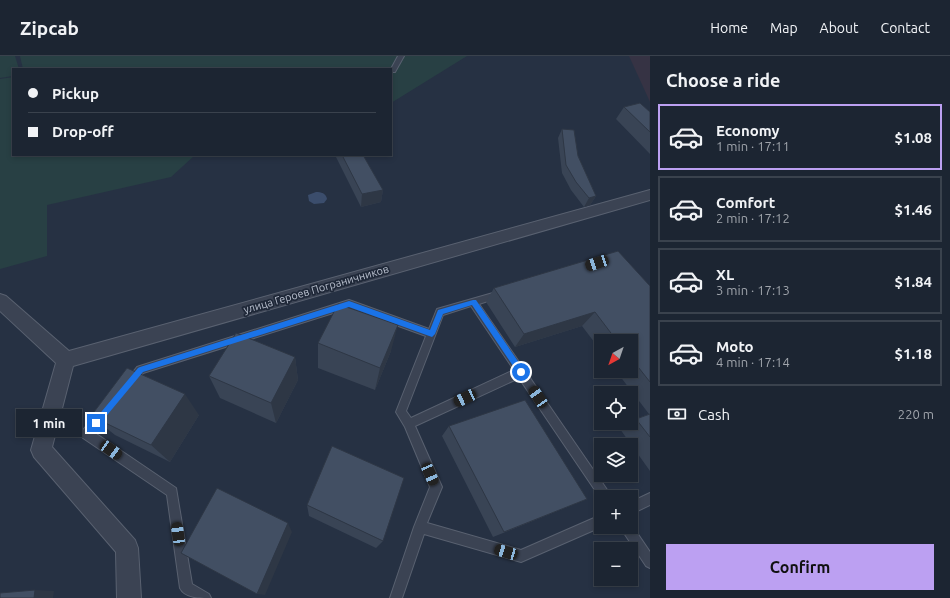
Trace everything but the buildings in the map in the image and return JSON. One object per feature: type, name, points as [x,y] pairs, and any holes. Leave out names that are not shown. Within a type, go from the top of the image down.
[{"type":"street","name":"улица Героев Пограничников","points":[[66,360],[650,195]]},
{"type":"street","points":[[0,301],[66,360],[41,450],[127,548],[130,598]]},
{"type":"lane","points":[[393,71],[401,56]]},
{"type":"lane","points":[[396,598],[420,527],[436,487],[409,424],[401,412],[440,312],[510,291]]},
{"type":"lane","points":[[473,302],[601,490]]},
{"type":"lane","points":[[126,387],[140,370],[349,304],[432,334]]},
{"type":"lane","points":[[409,424],[521,372]]},
{"type":"lane","points":[[111,405],[87,434],[172,492],[186,588],[205,598]]},
{"type":"lane","points":[[638,505],[650,499]]},
{"type":"lane","points":[[420,527],[521,556],[594,524]]},
{"type":"lane","points":[[631,534],[650,562]]},
{"type":"shaded area","points":[[629,56],[650,56],[650,102]]},
{"type":"green space","points":[[0,56],[15,56],[19,68],[12,68],[12,76],[0,78]]},
{"type":"green space","points":[[20,56],[467,56],[392,102],[392,68],[23,68]]},
{"type":"green space","points":[[12,77],[12,156],[194,156],[171,177],[47,205],[47,256],[0,269],[0,79]]},
{"type":"water","points":[[316,192],[326,195],[327,199],[324,203],[314,204],[309,201],[308,195]]},
{"type":"route","points":[[96,423],[140,370],[349,304],[432,334],[440,312],[473,302],[521,372]]}]
